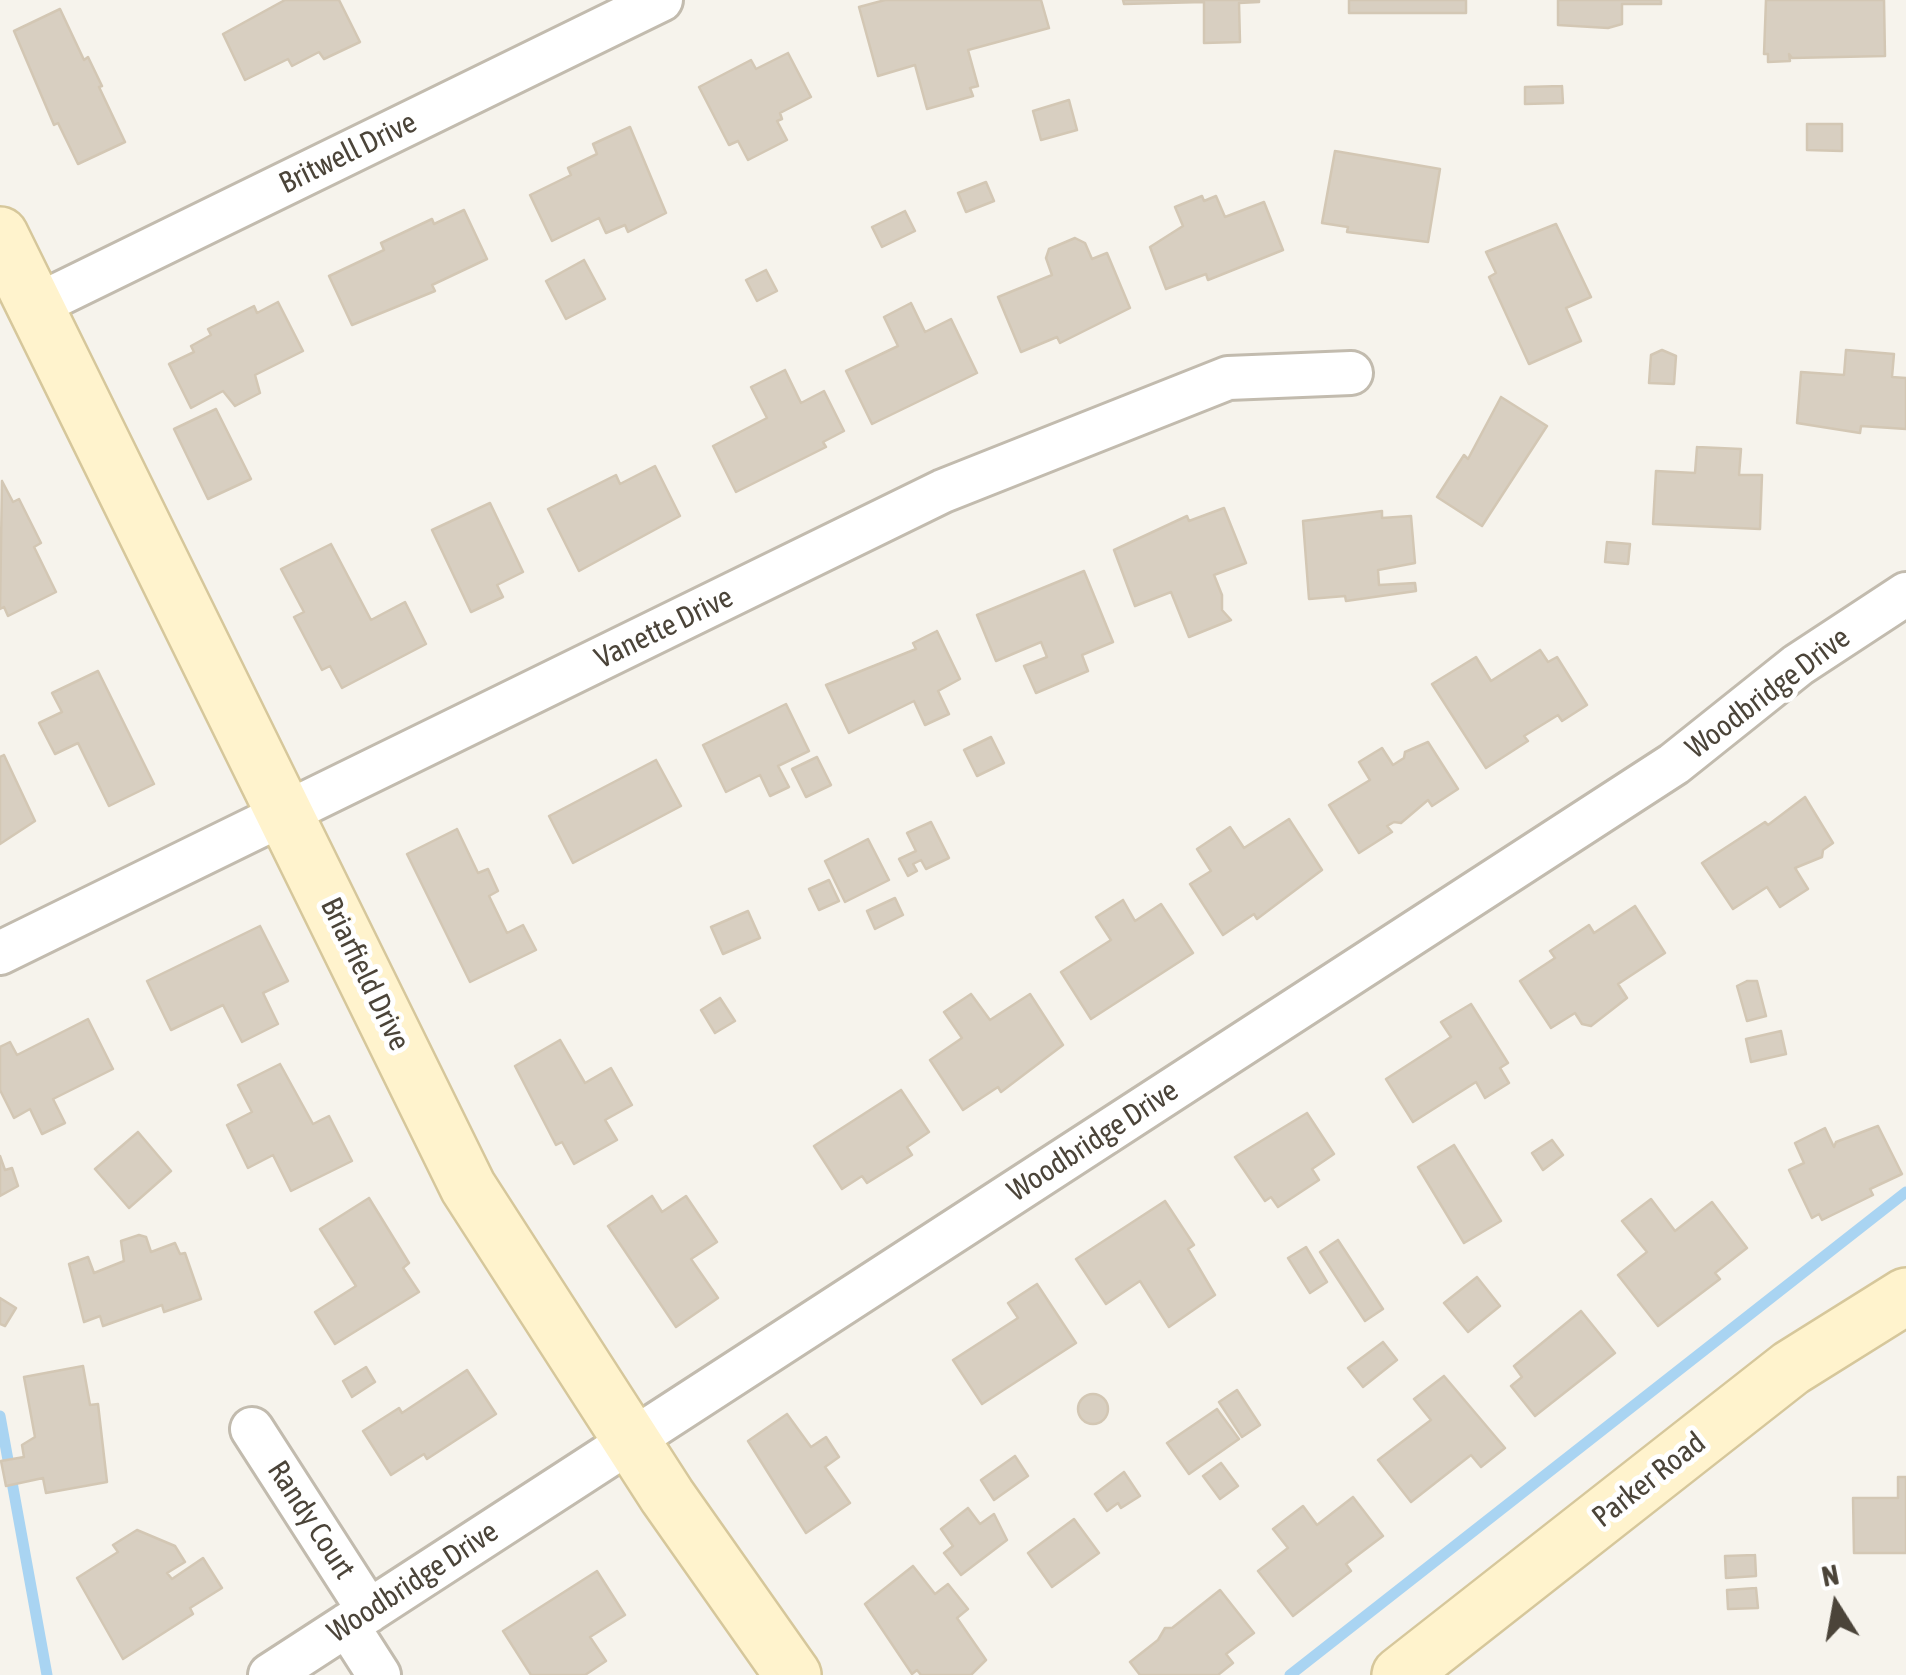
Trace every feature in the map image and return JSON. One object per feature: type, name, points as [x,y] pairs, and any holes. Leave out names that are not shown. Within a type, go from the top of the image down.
[{"type":"street","name":"Britwell Drive","points":[[35,306],[661,0]]},
{"type":"street","name":"Briarfield Drive","points":[[0,235],[468,1188],[631,1440],[793,1675]]},
{"type":"street","name":"Vanette Drive","points":[[0,953],[961,484],[1228,378],[1351,373]]},
{"type":"street","name":"Woodbridge Drive","points":[[270,1675],[1674,764],[1798,665],[1906,594]]},
{"type":"street","name":"Parker Road","points":[[1400,1675],[1791,1368],[1906,1296]]},
{"type":"street","name":"Randy Court","points":[[252,1429],[358,1618],[379,1675]]},
{"type":"building","points":[[285,0],[339,0],[360,42],[324,59],[319,52],[292,66],[288,59],[245,80],[223,34]]},
{"type":"building","points":[[885,0],[1041,0],[1049,28],[968,50],[978,86],[970,88],[973,96],[927,109],[915,65],[878,76],[859,7]]},
{"type":"building","points":[[1123,0],[1259,2],[1239,3],[1240,42],[1204,43],[1204,2],[1124,4]]},
{"type":"building","points":[[1349,0],[1466,0],[1466,13],[1349,13]]},
{"type":"building","points":[[1558,0],[1661,0],[1661,4],[1622,4],[1622,24],[1608,28],[1558,25]]},
{"type":"building","points":[[1766,0],[1884,0],[1885,56],[1792,58],[1789,54],[1790,61],[1768,62],[1768,54],[1764,54]]},
{"type":"building","points":[[60,9],[84,60],[88,57],[125,142],[78,164],[58,123],[54,125],[14,31]]},
{"type":"building","points":[[788,53],[811,97],[780,113],[782,119],[777,121],[787,140],[748,160],[738,141],[729,145],[699,87],[751,60],[756,69]]},
{"type":"building","points":[[1562,86],[1563,103],[1525,104],[1525,87]]},
{"type":"building","points":[[1069,100],[1077,130],[1041,140],[1033,111]]},
{"type":"building","points":[[1807,124],[1842,124],[1842,151],[1807,150]]},
{"type":"building","points":[[630,127],[666,213],[628,232],[625,225],[606,233],[599,218],[552,241],[530,195],[571,175],[568,168],[597,154],[593,144]]},
{"type":"building","points":[[1335,151],[1440,169],[1428,242],[1347,232],[1348,227],[1322,223]]},
{"type":"building","points":[[986,182],[994,201],[966,212],[958,193]]},
{"type":"building","points":[[1202,196],[1204,201],[1216,196],[1225,217],[1264,202],[1283,250],[1208,280],[1206,274],[1166,289],[1150,247],[1183,226],[1175,207]]},
{"type":"building","points":[[464,210],[487,259],[432,285],[435,291],[352,325],[329,276],[384,250],[381,243],[432,219],[434,224]]},
{"type":"building","points":[[905,211],[915,231],[882,247],[872,227]]},
{"type":"building","points":[[1556,224],[1591,297],[1566,308],[1581,341],[1529,364],[1489,277],[1496,273],[1486,252]]},
{"type":"building","points":[[1075,238],[1085,243],[1092,259],[1107,253],[1130,308],[1060,343],[1057,337],[1021,352],[998,297],[1052,275],[1046,258],[1049,249]]},
{"type":"building","points":[[584,260],[605,299],[566,319],[546,281]]},
{"type":"building","points":[[766,270],[777,291],[757,301],[746,280]]},
{"type":"building","points":[[278,302],[303,351],[255,375],[260,393],[235,406],[223,391],[191,408],[169,364],[194,352],[191,346],[211,335],[208,329],[254,306],[257,313]]},
{"type":"building","points":[[911,303],[925,332],[951,319],[977,373],[872,424],[846,371],[898,346],[884,317]]},
{"type":"building","points":[[1662,350],[1676,356],[1674,384],[1649,383],[1651,355]]},
{"type":"building","points":[[1846,350],[1894,354],[1892,377],[1906,378],[1906,429],[1861,426],[1860,433],[1797,423],[1801,372],[1844,375]]},
{"type":"building","points":[[785,370],[801,403],[824,391],[844,431],[823,442],[826,447],[736,492],[713,446],[767,418],[751,387]]},
{"type":"building","points":[[1501,397],[1547,426],[1482,526],[1437,497],[1464,455],[1468,459]]},
{"type":"building","points":[[216,409],[251,479],[208,499],[174,429]]},
{"type":"building","points":[[1697,447],[1741,449],[1739,475],[1762,475],[1760,529],[1653,524],[1656,471],[1695,473]]},
{"type":"building","points":[[655,466],[680,516],[579,571],[548,509],[616,475],[620,484]]},
{"type":"building","points":[[2,481],[13,502],[19,499],[41,543],[34,547],[56,592],[8,616],[4,607],[0,609]]},
{"type":"building","points":[[490,503],[523,572],[497,585],[503,597],[471,612],[432,530]]},
{"type":"building","points":[[1224,508],[1246,563],[1214,575],[1222,595],[1222,610],[1231,620],[1189,637],[1171,592],[1135,606],[1114,550],[1187,516],[1189,521]]},
{"type":"building","points":[[1382,511],[1382,518],[1411,516],[1415,563],[1378,570],[1379,585],[1415,583],[1416,591],[1346,601],[1345,596],[1309,599],[1303,521]]},
{"type":"building","points":[[1607,542],[1630,544],[1628,564],[1605,562]]},
{"type":"building","points":[[331,544],[371,620],[405,602],[426,644],[342,688],[330,666],[322,670],[294,617],[304,612],[281,569]]},
{"type":"building","points":[[1084,571],[1113,642],[1082,655],[1088,671],[1036,693],[1024,666],[1047,657],[1041,642],[996,661],[977,615]]},
{"type":"building","points":[[937,631],[960,679],[938,691],[949,714],[925,725],[914,701],[849,733],[826,685],[916,649],[913,643]]},
{"type":"building","points":[[1540,650],[1548,662],[1557,657],[1587,705],[1562,721],[1558,715],[1524,736],[1528,741],[1486,768],[1432,684],[1476,657],[1491,681]]},
{"type":"building","points":[[98,671],[154,784],[109,806],[78,743],[55,754],[39,723],[62,712],[52,693]]},
{"type":"building","points":[[786,704],[809,751],[778,766],[789,787],[770,796],[760,775],[726,792],[703,745]]},
{"type":"building","points":[[991,737],[1004,763],[977,776],[964,750]]},
{"type":"building","points":[[1428,742],[1458,789],[1432,806],[1428,800],[1401,823],[1387,826],[1392,832],[1359,853],[1329,805],[1370,780],[1359,762],[1382,748],[1393,765],[1404,758],[1405,752]]},
{"type":"building","points":[[4,755],[35,821],[0,844],[0,757]]},
{"type":"building","points":[[817,757],[831,785],[806,797],[792,769]]},
{"type":"building","points":[[656,760],[681,806],[573,863],[549,816]]},
{"type":"building","points":[[1805,797],[1833,843],[1823,850],[1822,857],[1795,868],[1808,889],[1780,907],[1767,887],[1733,909],[1702,863],[1765,822],[1768,825]]},
{"type":"building","points":[[1289,819],[1322,870],[1257,919],[1254,914],[1223,935],[1190,884],[1211,871],[1197,849],[1230,827],[1244,848]]},
{"type":"building","points":[[931,822],[949,858],[926,869],[921,860],[913,864],[917,871],[908,876],[899,859],[916,851],[907,833]]},
{"type":"building","points":[[457,829],[478,873],[488,869],[498,891],[489,896],[507,933],[523,925],[536,950],[470,982],[407,854]]},
{"type":"building","points":[[868,839],[889,880],[845,902],[825,861]]},
{"type":"building","points":[[829,880],[839,901],[819,910],[809,889]]},
{"type":"building","points":[[895,898],[903,915],[875,929],[867,911]]},
{"type":"building","points":[[1123,900],[1135,921],[1161,904],[1193,953],[1091,1019],[1061,972],[1111,940],[1096,917]]},
{"type":"building","points":[[1635,906],[1665,953],[1618,984],[1627,998],[1591,1026],[1582,1024],[1575,1013],[1551,1028],[1520,981],[1555,958],[1550,951],[1589,925],[1594,933]]},
{"type":"building","points":[[748,911],[760,938],[723,954],[711,927]]},
{"type":"building","points":[[260,926],[288,981],[263,993],[278,1024],[242,1042],[223,1005],[171,1030],[147,981]]},
{"type":"building","points":[[1757,981],[1766,1016],[1747,1021],[1737,986]]},
{"type":"building","points":[[971,994],[990,1020],[1030,994],[1063,1045],[1001,1092],[998,1087],[963,1110],[930,1060],[962,1038],[944,1012]]},
{"type":"building","points":[[720,998],[735,1021],[715,1033],[701,1010]]},
{"type":"building","points":[[1471,1004],[1508,1063],[1500,1068],[1509,1083],[1485,1098],[1476,1082],[1413,1122],[1386,1079],[1451,1037],[1441,1022]]},
{"type":"building","points":[[88,1019],[113,1069],[53,1099],[65,1123],[42,1134],[30,1109],[14,1118],[0,1090],[0,1047],[10,1042],[17,1055]]},
{"type":"building","points":[[1781,1031],[1786,1054],[1751,1062],[1746,1039]]},
{"type":"building","points":[[560,1040],[585,1083],[611,1068],[632,1105],[605,1120],[617,1140],[574,1164],[562,1142],[556,1145],[515,1066]]},
{"type":"building","points":[[280,1064],[313,1124],[329,1116],[352,1161],[291,1191],[273,1155],[248,1168],[227,1125],[252,1112],[238,1085]]},
{"type":"building","points":[[901,1090],[929,1132],[907,1147],[912,1155],[867,1183],[862,1176],[842,1189],[814,1146]]},
{"type":"building","points":[[1307,1113],[1334,1154],[1312,1169],[1319,1180],[1278,1207],[1271,1197],[1265,1201],[1235,1157]]},
{"type":"building","points":[[1878,1126],[1902,1174],[1870,1189],[1873,1195],[1822,1220],[1819,1214],[1812,1218],[1789,1170],[1804,1163],[1795,1143],[1825,1128],[1834,1147],[1836,1142]]},
{"type":"building","points":[[138,1132],[171,1171],[129,1208],[95,1169]]},
{"type":"building","points":[[1552,1140],[1563,1155],[1543,1170],[1532,1153]]},
{"type":"building","points":[[1454,1145],[1501,1221],[1464,1243],[1418,1167]]},
{"type":"building","points":[[0,1156],[5,1170],[12,1168],[18,1186],[0,1196]]},
{"type":"building","points":[[652,1196],[662,1212],[686,1196],[717,1242],[691,1259],[718,1298],[676,1327],[608,1226]]},
{"type":"building","points":[[369,1198],[409,1263],[403,1268],[419,1292],[335,1344],[315,1312],[356,1286],[320,1229]]},
{"type":"building","points":[[1651,1199],[1675,1231],[1712,1202],[1747,1248],[1715,1273],[1720,1279],[1658,1326],[1618,1275],[1647,1252],[1622,1221]]},
{"type":"building","points":[[1165,1201],[1194,1245],[1188,1249],[1215,1295],[1169,1327],[1140,1281],[1106,1304],[1076,1259]]},
{"type":"building","points":[[139,1235],[146,1237],[151,1252],[175,1243],[180,1254],[185,1253],[201,1299],[164,1312],[162,1305],[103,1326],[100,1316],[84,1322],[69,1264],[88,1257],[94,1273],[124,1261],[121,1241]]},
{"type":"building","points":[[1338,1240],[1383,1309],[1365,1321],[1320,1252]]},
{"type":"building","points":[[1306,1247],[1327,1282],[1310,1293],[1288,1258]]},
{"type":"building","points":[[1477,1277],[1500,1306],[1468,1332],[1444,1303]]},
{"type":"building","points":[[1037,1284],[1076,1343],[982,1404],[953,1360],[1018,1318],[1008,1303]]},
{"type":"building","points":[[0,1298],[16,1308],[5,1326],[0,1324]]},
{"type":"building","points":[[1581,1311],[1615,1353],[1535,1416],[1511,1386],[1522,1377],[1514,1366]]},
{"type":"building","points":[[1383,1342],[1397,1360],[1363,1387],[1348,1368]]},
{"type":"building","points":[[83,1366],[90,1405],[98,1404],[107,1482],[46,1493],[43,1478],[6,1486],[1,1461],[24,1457],[22,1445],[35,1437],[24,1377]]},
{"type":"building","points":[[366,1367],[375,1382],[352,1397],[343,1381]]},
{"type":"building","points":[[467,1370],[496,1414],[427,1459],[424,1454],[391,1475],[363,1431],[399,1408],[402,1413]]},
{"type":"building","points":[[1444,1376],[1505,1448],[1481,1467],[1471,1455],[1411,1502],[1378,1460],[1431,1420],[1414,1399]]},
{"type":"building","points":[[1237,1390],[1260,1425],[1242,1437],[1219,1402]]},
{"type":"building","points":[[1093,1394],[1104,1398],[1108,1409],[1104,1420],[1093,1424],[1082,1420],[1078,1409],[1082,1398]]},
{"type":"building","points":[[1217,1409],[1239,1439],[1189,1474],[1167,1443]]},
{"type":"building","points":[[787,1414],[811,1447],[826,1437],[839,1457],[825,1467],[850,1503],[806,1533],[748,1441]]},
{"type":"building","points":[[1015,1456],[1028,1476],[994,1500],[981,1480]]},
{"type":"building","points":[[1221,1463],[1238,1486],[1220,1499],[1203,1476]]},
{"type":"building","points":[[1124,1472],[1140,1496],[1121,1508],[1118,1503],[1107,1511],[1095,1494]]},
{"type":"building","points":[[1898,1477],[1906,1477],[1906,1553],[1854,1553],[1853,1498],[1898,1498]]},
{"type":"building","points":[[1353,1497],[1383,1536],[1346,1564],[1351,1571],[1293,1616],[1258,1571],[1288,1548],[1273,1529],[1303,1506],[1317,1525]]},
{"type":"building","points":[[968,1508],[980,1524],[994,1514],[1007,1540],[961,1575],[944,1553],[953,1546],[941,1529]]},
{"type":"building","points":[[1074,1519],[1099,1553],[1052,1587],[1028,1553]]},
{"type":"building","points":[[137,1530],[175,1546],[185,1562],[167,1573],[172,1579],[203,1558],[222,1588],[190,1608],[193,1614],[123,1659],[77,1578],[118,1552],[113,1545]]},
{"type":"building","points":[[1755,1555],[1756,1576],[1726,1578],[1725,1556]]},
{"type":"building","points":[[913,1566],[935,1594],[948,1584],[968,1609],[957,1618],[986,1660],[971,1675],[921,1675],[917,1670],[912,1674],[865,1604]]},
{"type":"building","points":[[597,1571],[625,1615],[590,1637],[606,1661],[585,1675],[531,1675],[503,1631]]},
{"type":"building","points":[[1756,1588],[1758,1608],[1728,1609],[1727,1590]]},
{"type":"building","points":[[1220,1590],[1254,1633],[1226,1654],[1233,1663],[1218,1675],[1140,1675],[1130,1662],[1158,1640],[1165,1628],[1172,1628]]},
{"type":"waterway","points":[[1290,1675],[1906,1192]]},
{"type":"waterway","points":[[0,1416],[47,1675]]}]
